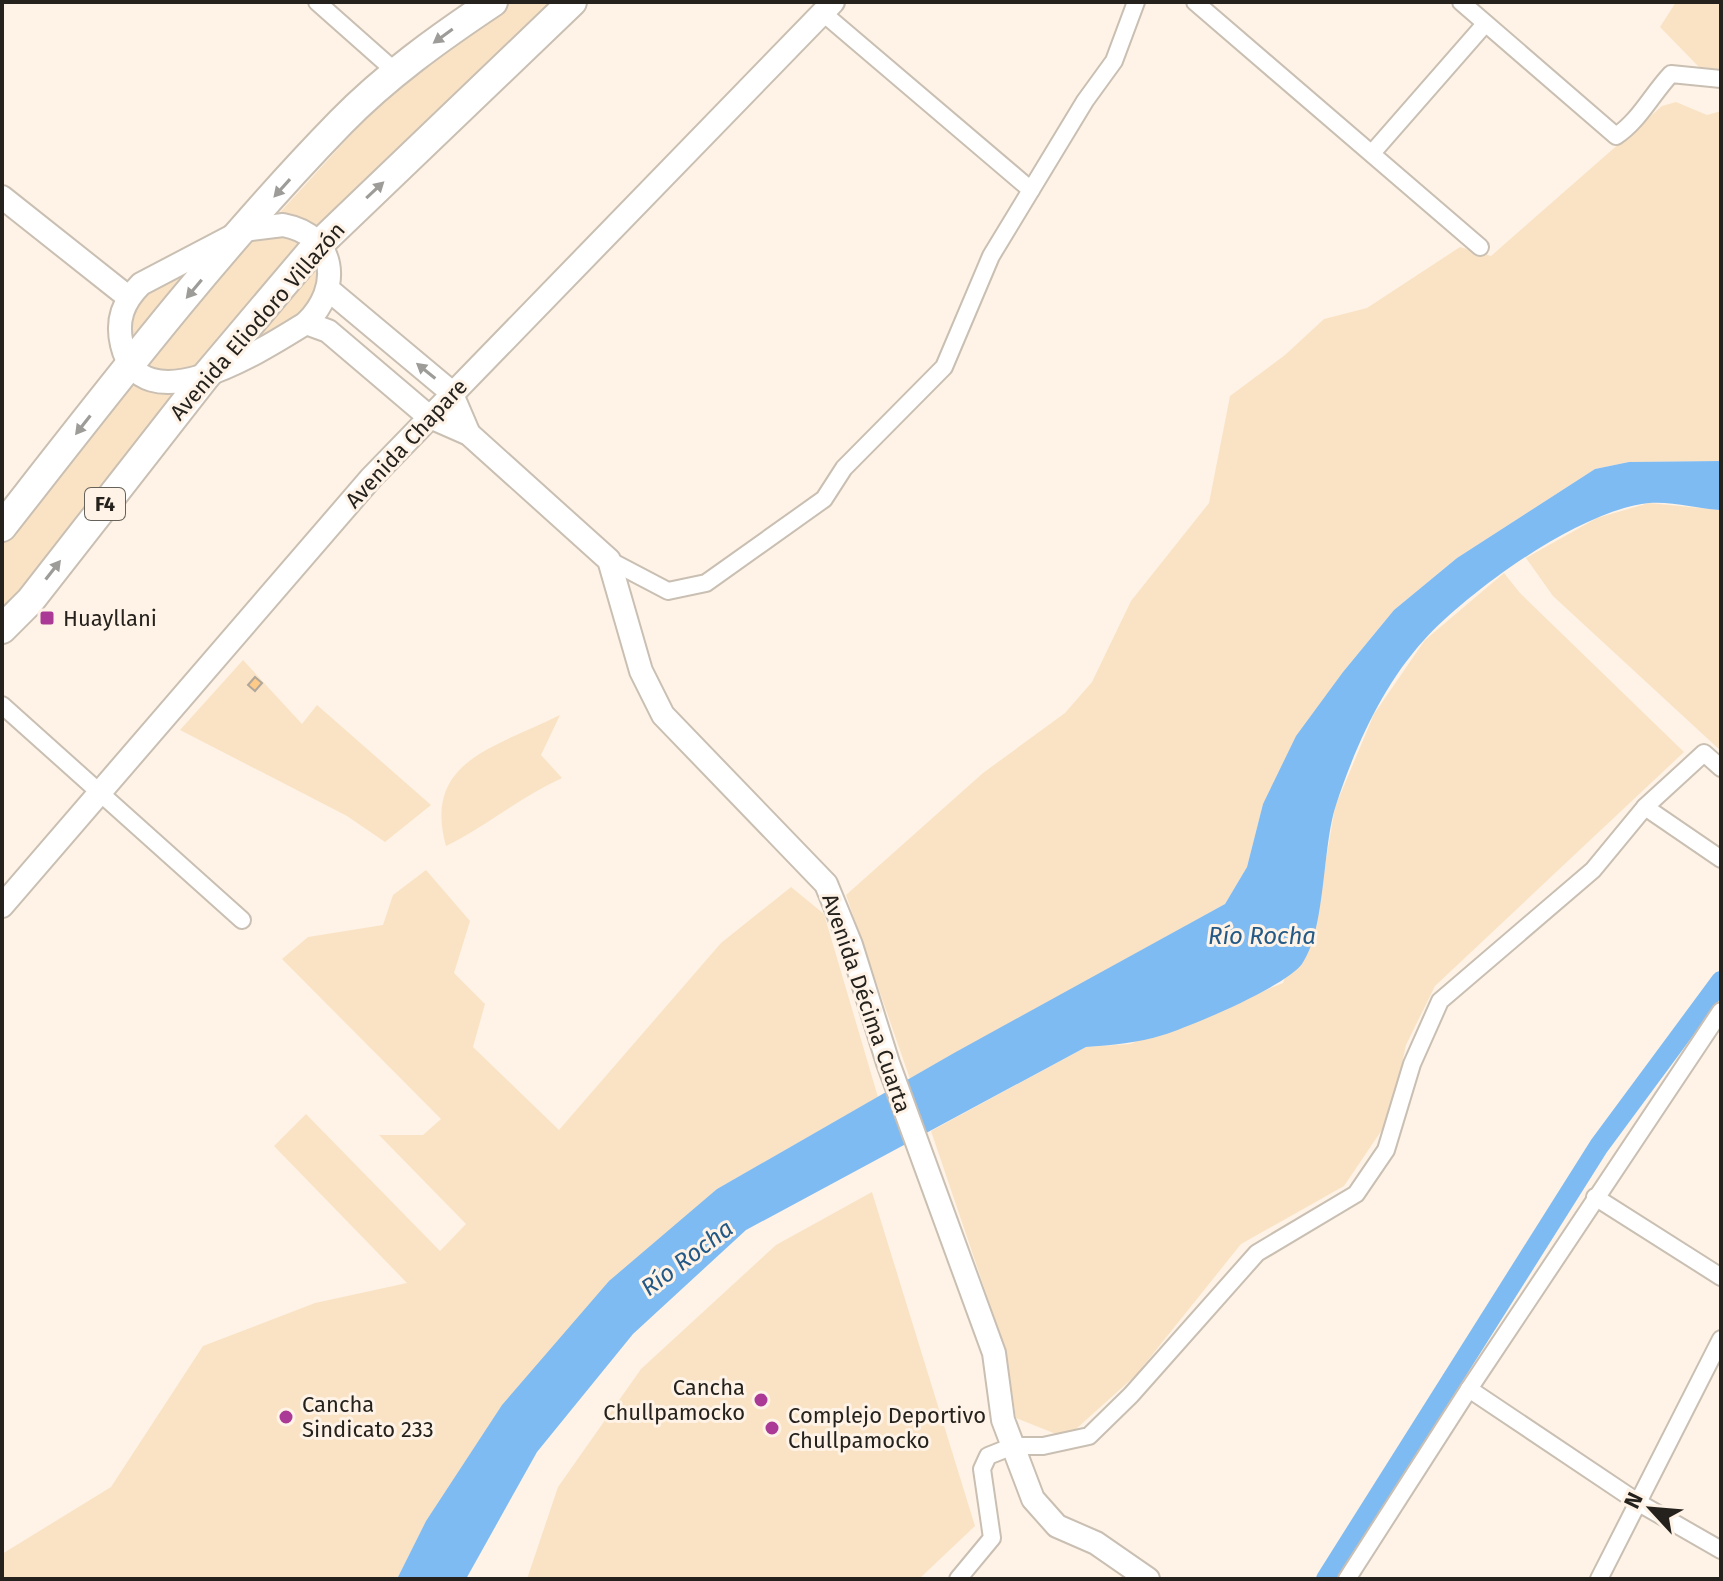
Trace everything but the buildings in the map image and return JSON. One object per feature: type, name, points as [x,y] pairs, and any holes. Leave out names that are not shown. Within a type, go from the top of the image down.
[{"type":"highway","points":[[2,527],[131,363],[341,121],[396,72],[493,2]]},
{"type":"highway","name":"Avenida Eliodoro Villazón","points":[[2,629],[30,601],[205,377],[318,244],[572,2]]},
{"type":"main road","name":"Avenida Chapare","points":[[2,906],[428,416],[828,8]]},
{"type":"main road","points":[[2,197],[128,297]]},
{"type":"main road","points":[[283,225],[296,227],[318,244],[327,256],[329,290],[319,310],[306,323],[205,377],[171,384],[143,374],[131,363],[120,334],[119,318],[128,297],[141,284],[244,230],[283,225]]},
{"type":"main road","points":[[329,290],[451,392],[469,434]]},
{"type":"main road","points":[[306,323],[328,331],[428,416],[469,434],[609,560]]},
{"type":"main road","name":"Avenida Décima Cuarta","points":[[609,560],[641,671],[663,715],[826,884],[851,945],[925,1170],[994,1353],[1003,1420],[1033,1499],[1057,1526],[1096,1543],[1148,1579]]},
{"type":"street","points":[[317,2],[396,72]]},
{"type":"street","points":[[609,560],[668,591],[706,583],[824,499],[844,468],[944,367],[991,256],[1114,61],[1136,2]]},
{"type":"street","points":[[1195,2],[1480,247]]},
{"type":"street","points":[[1461,2],[1616,136],[1631,127],[1651,94],[1671,74],[1721,79]]},
{"type":"street","points":[[828,8],[1031,190]]},
{"type":"street","points":[[1373,152],[1485,24]]},
{"type":"street","points":[[2,705],[242,920]]},
{"type":"street","points":[[958,1579],[992,1538],[982,1469],[988,1456],[1013,1446],[1043,1446],[1089,1436],[1131,1395],[1257,1253],[1356,1194],[1386,1150],[1412,1064],[1440,1001],[1593,870],[1645,807],[1704,753],[1721,768]]},
{"type":"street","points":[[1645,807],[1721,859]]},
{"type":"street","points":[[1347,1579],[1595,1197],[1721,1011]]},
{"type":"street","points":[[1595,1197],[1721,1277]]},
{"type":"street","points":[[1599,1579],[1721,1339]]},
{"type":"street","points":[[1469,1389],[1639,1503],[1721,1550]]},
{"type":"shaded area","points":[[510,2],[556,2],[318,233],[273,220],[379,104],[438,51]]},
{"type":"shaded area","points":[[1676,2],[1721,2],[1721,69],[1699,67],[1660,27]]},
{"type":"shaded area","points":[[1676,102],[1707,115],[1721,111],[1721,461],[1629,462],[1595,469],[1457,558],[1394,610],[1343,672],[1263,804],[1247,867],[1225,904],[910,1079],[846,895],[983,773],[1065,713],[1092,682],[1131,601],[1209,503],[1230,396],[1285,355],[1324,319],[1367,308],[1460,247],[1491,256],[1662,106]]},
{"type":"shaded area","points":[[283,233],[306,244],[191,372],[164,373],[145,363],[248,242]]},
{"type":"shaded area","points":[[317,262],[315,293],[308,304],[285,323],[244,344]]},
{"type":"shaded area","points":[[200,267],[132,345],[129,326],[138,299]]},
{"type":"shaded area","points":[[134,379],[183,391],[59,549],[2,612],[2,544]]},
{"type":"shaded area","points":[[1649,503],[1721,510],[1721,751],[1553,596],[1526,558],[1597,518]]},
{"type":"shaded area","points":[[1504,573],[1520,593],[1684,752],[1435,986],[1406,1045],[1390,1118],[1344,1186],[1241,1244],[1136,1375],[1066,1438],[1016,1418],[1006,1352],[931,1131],[1086,1047],[1130,1044],[1283,983],[1324,871],[1335,807],[1374,714],[1425,640]]},
{"type":"shaded area","points":[[243,660],[302,724],[317,705],[431,805],[385,842],[347,816],[180,730]]},
{"type":"shaded area","points":[[560,715],[541,755],[562,778],[446,846],[441,817],[445,794],[455,775],[470,760],[490,748]]},
{"type":"shaded area","points":[[426,870],[470,921],[454,973],[485,1004],[473,1047],[559,1130],[721,943],[791,887],[824,914],[878,1097],[717,1189],[502,1406],[426,1521],[397,1579],[2,1579],[2,1554],[111,1487],[203,1346],[315,1303],[407,1283],[274,1146],[306,1114],[440,1251],[466,1224],[379,1135],[423,1135],[441,1119],[282,959],[308,937],[383,925],[393,895]]},
{"type":"shaded area","name":"Complejo Deportivo Chullpamocko","points":[[872,1192],[975,1526],[919,1579],[527,1579],[558,1487],[641,1369],[776,1245]]},
{"type":"water","name":"Río Rocha","points":[[1721,461],[1721,510],[1649,503],[1591,520],[1528,555],[1497,577],[1424,640],[1383,697],[1361,739],[1336,805],[1320,910],[1310,949],[1293,973],[1237,1004],[1177,1030],[1135,1042],[1086,1047],[746,1230],[633,1334],[537,1452],[466,1579],[397,1579],[426,1521],[502,1405],[609,1281],[717,1189],[954,1053],[1225,904],[1247,867],[1263,804],[1296,736],[1394,610],[1457,558],[1595,469],[1629,462]]},
{"type":"waterway","points":[[1326,1579],[1599,1146],[1721,981]]},
{"type":"place","name":"Huayllani","points":[[47,618]]},
{"type":"place","name":"Cancha Chullpamocko","points":[[761,1400]]},
{"type":"place","name":"Cancha Sindicato 233","points":[[286,1417]]},
{"type":"place","name":"Complejo Deportivo Chullpamocko","points":[[772,1428]]}]
